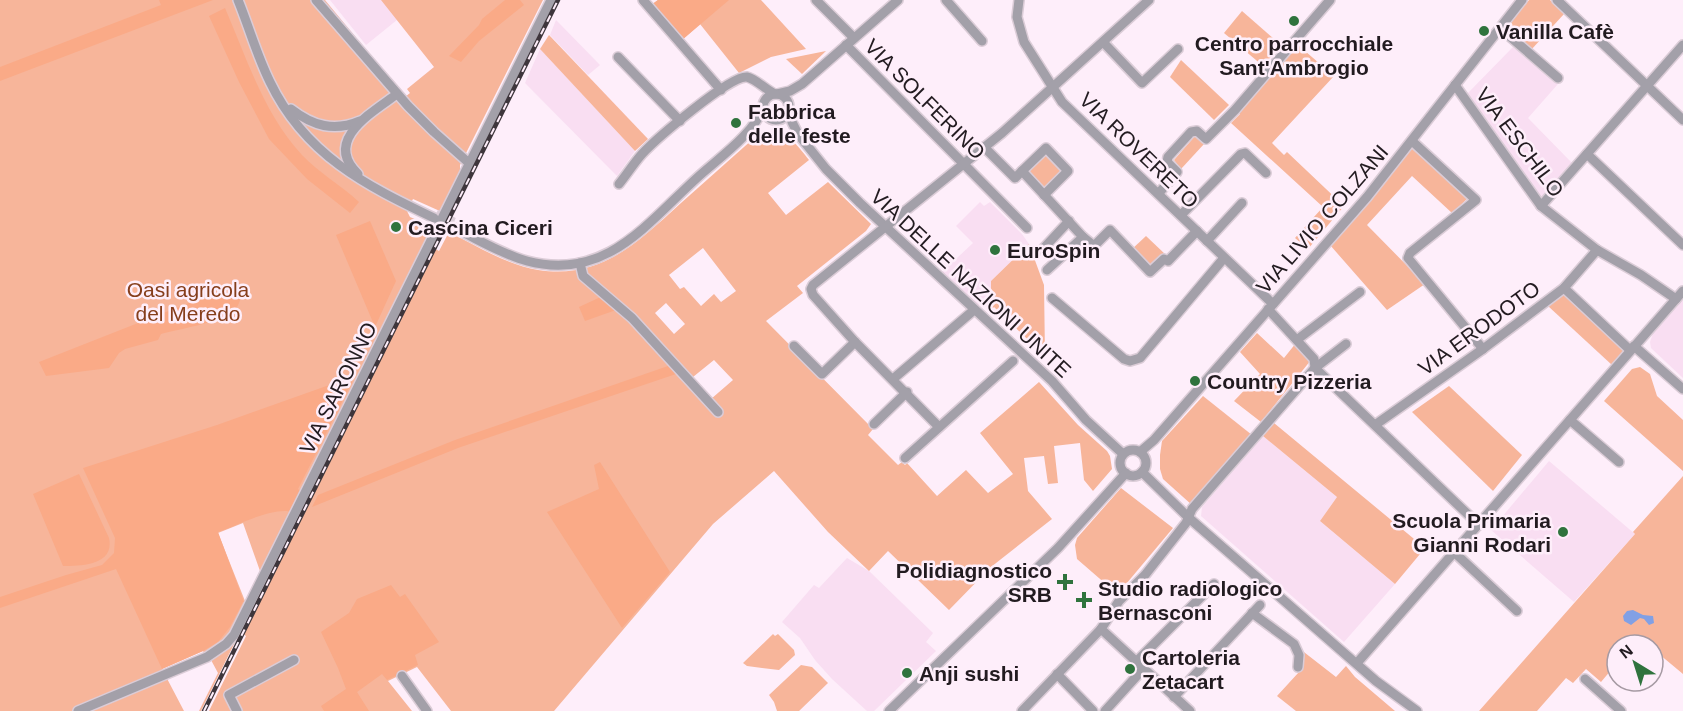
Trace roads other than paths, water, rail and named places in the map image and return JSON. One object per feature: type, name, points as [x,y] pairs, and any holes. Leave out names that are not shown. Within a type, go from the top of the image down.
[{"type":"street","points":[[316,0],[397,94],[434,132],[470,164]]},
{"type":"street","name":"VIA SARONNO","points":[[78,711],[207,657],[226,644],[234,635],[551,0]]},
{"type":"street","points":[[643,0],[721,90]]},
{"type":"street","points":[[745,134],[760,125],[784,117],[794,94],[802,84],[850,41],[816,0]]},
{"type":"street","name":"VIA SOLFERINO","points":[[898,0],[850,41],[1027,228]]},
{"type":"street","points":[[946,0],[982,41]]},
{"type":"street","name":"VIA ROVERETO","points":[[1019,0],[1017,17],[1024,42],[1062,102],[1224,258],[1298,339],[1314,359],[1315,368],[1479,525]]},
{"type":"street","points":[[939,427],[855,342],[813,295],[811,289],[885,225],[984,147],[1053,88],[1149,0]]},
{"type":"street","points":[[1159,193],[1177,172],[1167,160],[1183,140],[1194,130],[1206,139],[1235,110],[1330,0]]},
{"type":"street","name":"VIA LIVIO COLZANI","points":[[1140,452],[1154,440],[1367,197],[1522,0]]},
{"type":"street","points":[[1557,0],[1683,120]]},
{"type":"street","points":[[240,4],[274,81],[291,109],[319,143],[358,174],[435,216],[377,190],[352,175],[328,158],[308,137],[288,113],[270,82],[240,4]]},
{"type":"street","points":[[1500,28],[1558,78]]},
{"type":"street","points":[[1103,42],[1142,83],[1178,49]]},
{"type":"street","points":[[1541,206],[1683,45]]},
{"type":"street","points":[[618,57],[680,121]]},
{"type":"street","points":[[619,184],[643,154],[680,121],[721,90],[744,77],[786,98],[792,122],[798,134]]},
{"type":"street","points":[[754,81],[761,93],[766,115],[798,134]]},
{"type":"street","points":[[679,194],[618,243],[599,253],[568,260],[543,260],[522,254],[453,225],[525,260],[559,265],[598,258],[620,248],[650,223],[745,134],[757,121],[766,98],[790,91],[802,84]]},
{"type":"street","name":"VIA ESCHILO","points":[[1455,86],[1541,206],[1597,250],[1641,275],[1676,299]]},
{"type":"street","points":[[358,174],[349,163],[346,146],[354,129],[397,94]]},
{"type":"street","points":[[291,109],[309,121],[325,127],[348,125],[365,118]]},
{"type":"street","name":"VIA DELLE NAZIONI UNITE","points":[[798,134],[826,169],[1052,381],[1086,420],[1123,454]]},
{"type":"street","points":[[1412,141],[1476,200],[1410,253],[1408,258],[1483,349]]},
{"type":"street","points":[[984,147],[1015,178],[1046,148],[1068,171],[1044,195]]},
{"type":"street","points":[[1181,215],[1241,154],[1245,153],[1266,173]]},
{"type":"street","points":[[1587,154],[1683,245]]},
{"type":"street","points":[[1022,171],[1094,246],[1110,230],[1150,272],[1164,259],[1168,261],[1197,231]]},
{"type":"street","points":[[1207,241],[1242,203]]},
{"type":"street","points":[[1041,250],[1070,221]]},
{"type":"street","points":[[1047,270],[1083,237]]},
{"type":"street","name":"VIA ERODOTO","points":[[1375,426],[1564,288],[1597,250]]},
{"type":"street","points":[[1052,298],[1124,359],[1135,360],[1140,358],[1224,258]]},
{"type":"street","points":[[580,263],[583,276],[632,318],[718,412]]},
{"type":"street","points":[[1564,288],[1683,389]]},
{"type":"street","points":[[1357,663],[1683,291]]},
{"type":"street","points":[[1298,339],[1360,292]]},
{"type":"street","points":[[893,379],[974,310]]},
{"type":"street","points":[[794,346],[822,374],[855,342]]},
{"type":"street","points":[[1022,711],[1101,629],[1119,601],[1145,575],[1190,518],[1192,509],[1315,368],[1346,344]]},
{"type":"street","points":[[905,458],[1013,361]]},
{"type":"street","points":[[873,424],[907,393]]},
{"type":"street","points":[[1570,420],[1619,462]]},
{"type":"street","points":[[1131,450],[1140,452],[1145,459],[1142,472],[1134,475],[1126,473],[1120,467],[1123,454],[1131,450]]},
{"type":"street","points":[[1142,472],[1190,518],[1400,700],[1417,711]]},
{"type":"street","points":[[893,710],[1058,548],[1126,473]]},
{"type":"street","points":[[1455,553],[1517,610]]},
{"type":"street","points":[[1104,711],[1140,665],[1214,584]]},
{"type":"street","points":[[1174,697],[1260,605]]},
{"type":"street","points":[[1252,613],[1294,644],[1299,655],[1299,667]]},
{"type":"street","points":[[1101,629],[1190,711]]},
{"type":"street","points":[[237,711],[229,695],[294,660]]},
{"type":"street","points":[[1057,674],[1093,711]]},
{"type":"street","points":[[402,676],[427,711]]},
{"type":"street","points":[[1585,679],[1621,711]]},
{"type":"water","points":[[1633,610],[1643,615],[1653,616],[1654,623],[1649,625],[1640,618],[1631,625],[1624,621],[1623,616],[1627,611]]},
{"type":"tunnel","points":[[436,214],[454,222]]},
{"type":"railway","points":[[204,711],[558,0]]},
{"type":"place","name":"Centro parrocchiale Sant'Ambrogio","points":[[1294,21]]},
{"type":"place","name":"Vanilla Cafè","points":[[1484,31]]},
{"type":"place","name":"Fabbrica delle feste","points":[[736,123]]},
{"type":"place","name":"Cascina Ciceri","points":[[396,227]]},
{"type":"place","name":"EuroSpin","points":[[995,250]]},
{"type":"place","name":"Country Pizzeria","points":[[1195,381]]},
{"type":"place","name":"Scuola Primaria Gianni Rodari","points":[[1563,532]]},
{"type":"place","name":"Polidiagnostico SRB","points":[[1065,582]]},
{"type":"place","name":"Studio radiologico Bernasconi","points":[[1084,600]]},
{"type":"place","name":"Cartoleria Zetacart","points":[[1130,669]]},
{"type":"place","name":"Anji sushi","points":[[907,673]]},
{"type":"park label","name":"Oasi agricola del Meredo","points":[[188,301]]}]
